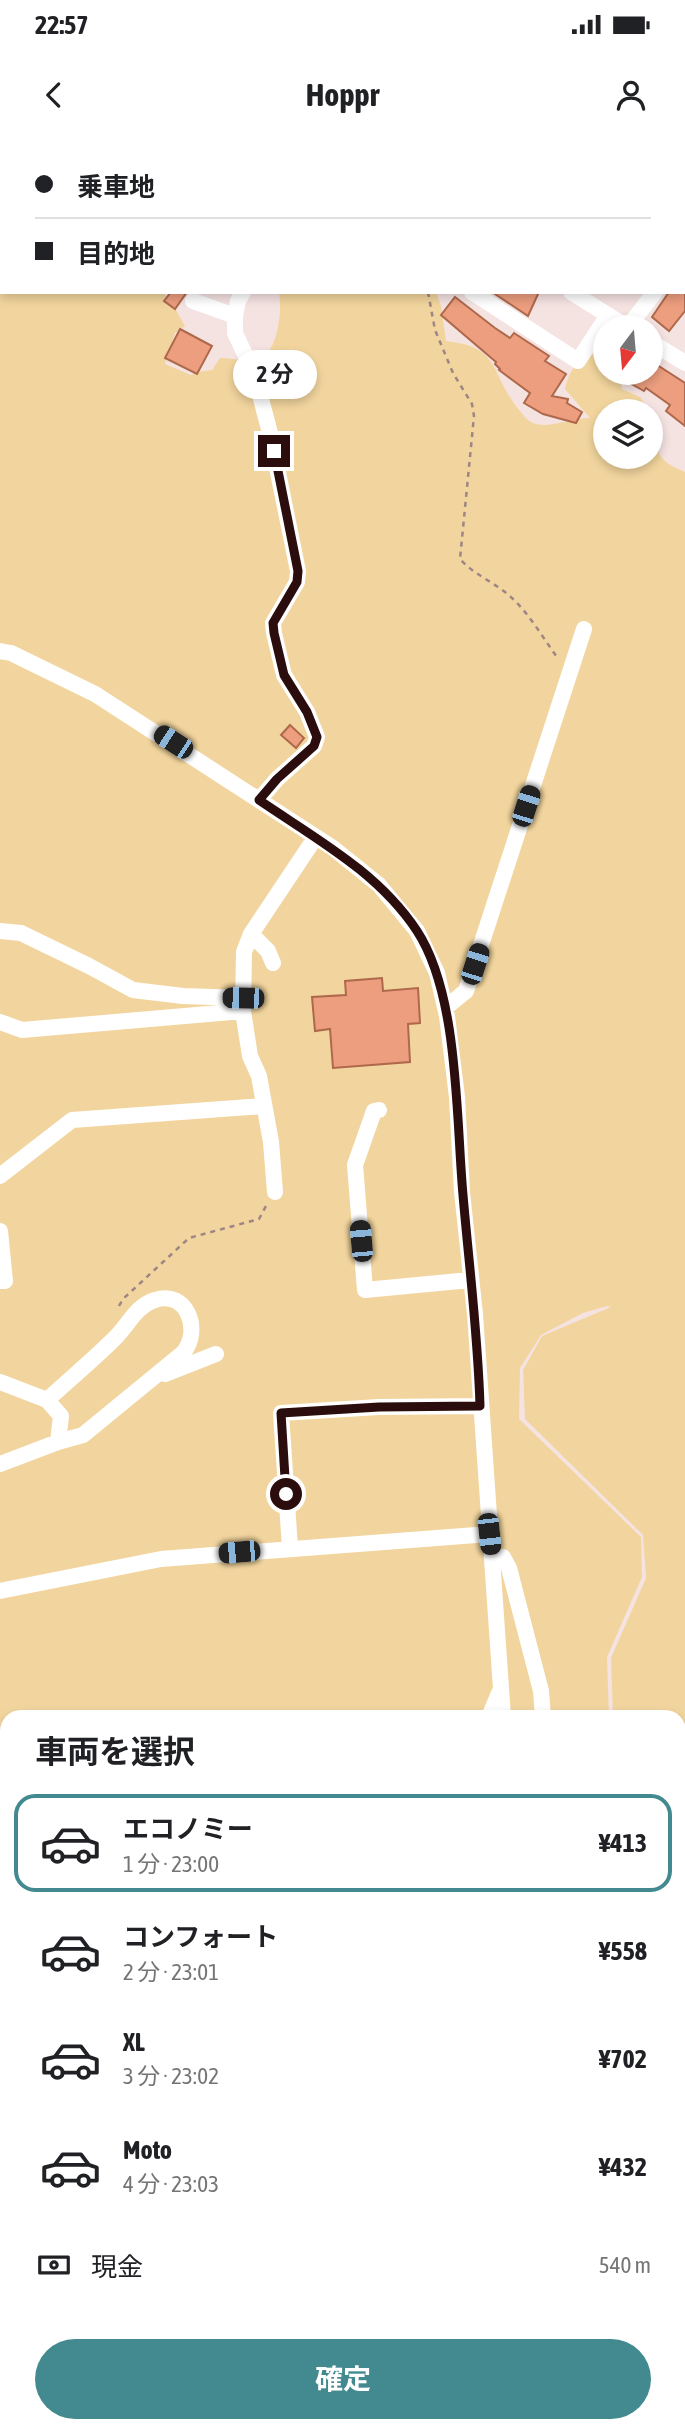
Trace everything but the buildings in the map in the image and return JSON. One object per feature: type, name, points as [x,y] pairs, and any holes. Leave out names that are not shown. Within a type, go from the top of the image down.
[{"type":"street","points":[[242,294],[235,316],[235,332],[254,376],[270,433],[298,571],[297,582],[273,623],[274,633],[284,675],[307,712],[317,737],[314,746],[277,779],[259,800]]},
{"type":"street","points":[[475,294],[578,361],[593,338]]},
{"type":"street","points":[[574,294],[606,315]]},
{"type":"street","points":[[637,315],[653,294]]},
{"type":"street","points":[[193,301],[235,316]]},
{"type":"street","points":[[663,349],[685,363]]},
{"type":"street","points":[[445,1008],[466,990],[584,629]]},
{"type":"street","points":[[0,651],[11,653],[96,694],[334,848],[379,885],[417,931],[437,973],[445,1008],[457,1097],[502,1710]]},
{"type":"street","points":[[275,1192],[271,1142],[259,1076],[250,1056],[243,1004],[244,952],[251,934],[315,838]]},
{"type":"street","points":[[0,932],[21,933],[89,965],[132,990],[243,1004]]},
{"type":"street","points":[[251,934],[268,951],[273,963]]},
{"type":"street","points":[[0,1022],[22,1030],[243,1004]]},
{"type":"street","points":[[0,1177],[72,1120],[264,1106]]},
{"type":"street","points":[[379,1110],[374,1111],[355,1164],[365,1290],[470,1280]]},
{"type":"street","points":[[0,1231],[5,1281],[0,1281]]},
{"type":"street","points":[[0,1464],[83,1435],[183,1353],[192,1334],[190,1316],[176,1302],[168,1299],[153,1300],[135,1312],[119,1334],[47,1399]]},
{"type":"street","points":[[150,1380],[216,1354]]},
{"type":"street","points":[[0,1382],[47,1399],[61,1416],[83,1435]]},
{"type":"street","points":[[290,1548],[281,1413],[379,1407],[480,1406]]},
{"type":"street","points":[[58,1442],[61,1416]]},
{"type":"street","points":[[0,1591],[161,1559],[489,1534]]},
{"type":"street","points":[[492,1555],[503,1557],[509,1567],[541,1691],[542,1710]]},
{"type":"street","points":[[492,1710],[500,1690]]},
{"type":"path","points":[[428,294],[435,330],[453,373],[472,404],[474,416],[460,559],[514,600],[569,673]]},
{"type":"path","points":[[116,1310],[123,1299],[190,1238],[259,1219],[275,1192]]},
{"type":"shaded area","points":[[0,294],[166,294],[185,326],[175,333],[165,364],[191,375],[212,370],[220,358],[249,360],[264,356],[276,335],[280,316],[279,294],[437,294],[446,341],[464,344],[486,356],[493,364],[510,398],[529,421],[548,425],[590,418],[565,389],[576,365],[593,355],[593,385],[622,385],[622,389],[640,397],[641,399],[593,399],[593,469],[663,469],[663,458],[685,472],[685,1710],[613,1710],[611,1658],[646,1578],[643,1535],[525,1419],[523,1370],[542,1336],[611,1307],[583,1313],[541,1335],[520,1368],[519,1419],[641,1537],[642,1577],[607,1657],[609,1710],[0,1710]]},
{"type":"route","points":[[274,451],[298,571],[297,582],[273,623],[274,633],[284,675],[307,712],[317,737],[314,746],[277,779],[259,800],[334,848],[379,885],[417,931],[437,973],[447,1016],[457,1097],[480,1406],[379,1407],[281,1413],[286,1494]]}]
